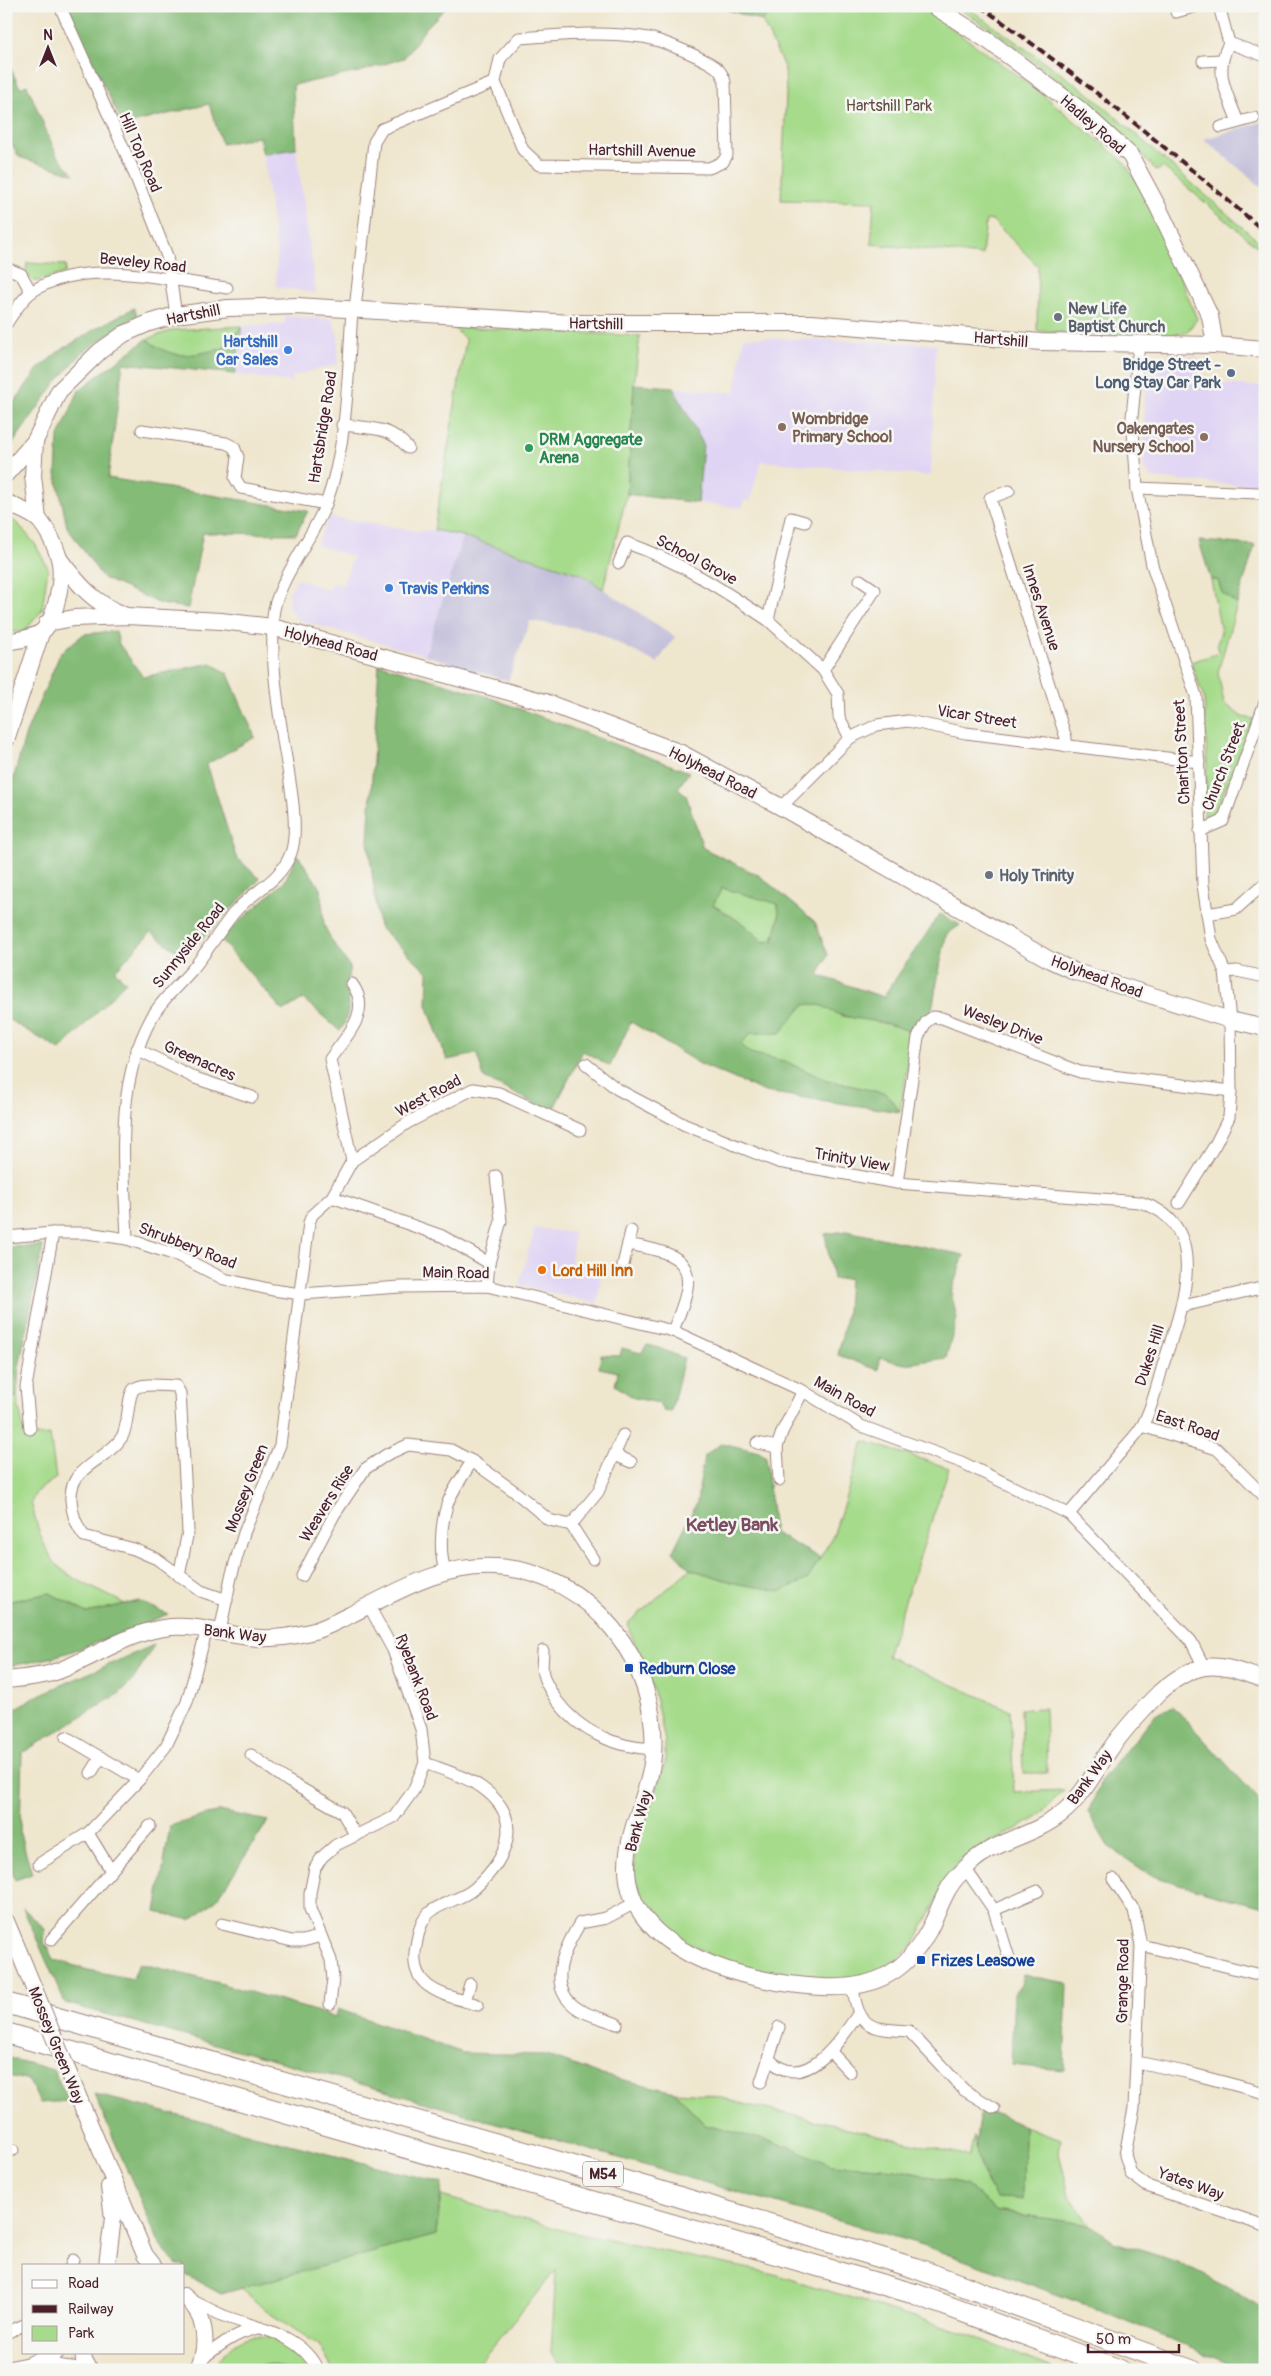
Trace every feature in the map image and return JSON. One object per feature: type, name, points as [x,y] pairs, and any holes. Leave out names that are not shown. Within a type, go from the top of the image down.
[{"type":"highway","name":"M54","points":[[6,2003],[650,2188],[915,2268],[1191,2370]]},
{"type":"highway","name":"M54","points":[[6,2034],[915,2294],[1119,2369]]},
{"type":"street","name":"Hill Top Road","points":[[60,6],[131,165],[167,256],[176,315]]},
{"type":"street","name":"Hadley Road","points":[[934,6],[990,42],[1064,98],[1112,137],[1130,155],[1158,207],[1210,316],[1215,345]]},
{"type":"street","points":[[1176,12],[1197,6]]},
{"type":"street","points":[[1219,6],[1229,43],[1221,60],[1222,77],[1238,122]]},
{"type":"street","name":"Hartshill Avenue","points":[[577,34],[643,37],[689,53],[717,66],[723,73],[725,82],[727,154],[723,162],[709,168],[539,165],[523,150],[495,82],[500,59],[519,38],[577,34]]},
{"type":"street","points":[[1229,43],[1265,56]]},
{"type":"street","points":[[1203,61],[1221,60]]},
{"type":"street","points":[[353,309],[374,142],[382,129],[495,82]]},
{"type":"street","points":[[1221,127],[1254,118]]},
{"type":"street","points":[[6,268],[21,274],[30,292]]},
{"type":"street","name":"Beveley Road","points":[[6,324],[30,292],[47,283],[75,274],[109,272],[226,288]]},
{"type":"street","name":"Hartshill","points":[[6,474],[35,441],[59,391],[100,351],[124,334],[176,315],[249,306],[353,309],[535,322],[811,323],[1041,342],[1215,345],[1265,349]]},
{"type":"street","name":"Hartsbridge Road","points":[[272,627],[273,612],[282,588],[326,504],[342,425],[353,309]]},
{"type":"street","name":"Charlton Street","points":[[1139,344],[1132,416],[1137,488],[1152,565],[1196,696],[1203,886],[1211,939],[1225,972],[1230,1020]]},
{"type":"street","points":[[342,425],[395,434],[408,448]]},
{"type":"street","points":[[142,430],[226,443],[234,447],[238,457],[234,478],[241,488],[326,504]]},
{"type":"street","name":"Hartshill","points":[[35,441],[33,476],[38,519]]},
{"type":"street","points":[[1137,488],[1185,488],[1259,493],[1265,496]]},
{"type":"street","name":"Innes Avenue","points":[[1009,491],[990,498],[1066,738],[1066,746]]},
{"type":"street","points":[[6,502],[38,519],[50,535],[60,560],[59,594],[54,612],[44,628],[6,740]]},
{"type":"street","points":[[768,620],[791,518],[805,522]]},
{"type":"street","name":"School Grove","points":[[619,563],[626,542],[648,550],[708,580],[768,620],[822,670],[838,694],[839,717],[850,738]]},
{"type":"street","name":"Holyhead Road","points":[[60,560],[81,588],[105,608],[127,616]]},
{"type":"street","points":[[822,670],[875,590],[860,580]]},
{"type":"street","name":"Holyhead Road","points":[[6,642],[23,639],[44,628],[74,618],[127,616],[221,621],[272,627],[545,702],[681,754],[782,807],[1050,960],[1076,972],[1230,1020],[1265,1028]]},
{"type":"street","name":"Sunnyside Road","points":[[127,1239],[123,1156],[125,1113],[130,1072],[137,1049],[152,1016],[162,1002],[190,971],[235,911],[276,878],[291,853],[294,829],[290,785],[275,679],[272,627]]},
{"type":"street","name":"Church Street","points":[[1200,831],[1223,821],[1265,702]]},
{"type":"street","name":"Vicar Street","points":[[782,807],[850,738],[878,725],[908,720],[966,733],[1199,762]]},
{"type":"street","points":[[1207,914],[1236,909],[1265,884]]},
{"type":"street","points":[[1225,972],[1237,971],[1265,977]]},
{"type":"street","points":[[352,984],[360,995],[359,1017],[330,1059],[352,1161]]},
{"type":"street","name":"Wesley Drive","points":[[897,1183],[918,1037],[926,1022],[933,1017],[942,1018],[1080,1072],[1232,1091]]},
{"type":"street","points":[[1179,1203],[1224,1129],[1229,1117],[1232,1091],[1230,1020]]},
{"type":"street","name":"Greenacres","points":[[137,1049],[194,1078],[252,1098]]},
{"type":"street","name":"Trinity View","points":[[586,1064],[617,1089],[685,1125],[778,1162],[897,1183],[1139,1202]]},
{"type":"street","name":"West Road","points":[[301,1294],[309,1223],[312,1215],[332,1197],[352,1161],[409,1122],[473,1089],[499,1093],[580,1130]]},
{"type":"street","points":[[487,1286],[489,1263],[501,1221],[496,1176]]},
{"type":"street","points":[[332,1197],[442,1236],[489,1263]]},
{"type":"street","name":"Dukes Hill","points":[[1070,1514],[1142,1426],[1182,1306],[1187,1265],[1185,1249],[1180,1237],[1165,1215],[1154,1206],[1139,1202]]},
{"type":"street","points":[[623,1265],[631,1231]]},
{"type":"street","points":[[30,1429],[26,1387],[53,1233]]},
{"type":"street","name":"Shrubbery Road","points":[[6,1237],[53,1233],[87,1233],[127,1239],[179,1256],[224,1278],[301,1294],[400,1287]]},
{"type":"street","points":[[628,1244],[670,1255],[687,1272],[689,1281],[673,1331]]},
{"type":"street","name":"Main Road","points":[[400,1287],[487,1286],[673,1331],[803,1390],[861,1426],[970,1466],[1070,1514],[1192,1641],[1204,1667]]},
{"type":"street","points":[[1182,1306],[1265,1287]]},
{"type":"street","name":"Mossey Green","points":[[39,1864],[88,1833],[140,1780],[166,1746],[187,1702],[227,1600],[231,1578],[244,1533],[280,1445],[301,1294]]},
{"type":"street","points":[[180,1576],[188,1531],[182,1405],[176,1386],[136,1387],[132,1392],[128,1421],[123,1436],[116,1445],[82,1471],[75,1479],[71,1489],[72,1510],[78,1528],[84,1536],[134,1549],[157,1559],[180,1576],[201,1591],[227,1600]]},
{"type":"street","points":[[779,1480],[777,1448],[782,1432],[803,1390]]},
{"type":"street","name":"East Road","points":[[1142,1426],[1217,1449],[1265,1497]]},
{"type":"street","points":[[593,1558],[571,1525],[598,1492],[623,1435]]},
{"type":"street","points":[[757,1443],[777,1448]]},
{"type":"street","name":"Weavers Rise","points":[[302,1576],[334,1515],[365,1469],[386,1455],[408,1445],[451,1450],[472,1461],[549,1520],[571,1525]]},
{"type":"street","points":[[615,1455],[631,1462]]},
{"type":"street","points":[[446,1571],[443,1564],[442,1533],[447,1504],[472,1461]]},
{"type":"street","name":"Bank Way","points":[[6,1680],[53,1673],[141,1633],[173,1627],[214,1630],[269,1638],[311,1632],[369,1606],[412,1583],[446,1571],[496,1566],[517,1569],[572,1591],[602,1616],[618,1633],[638,1667],[652,1719],[653,1749],[650,1776],[631,1836],[628,1856],[627,1870],[633,1904],[662,1936],[680,1950],[702,1961],[736,1972],[786,1983],[821,1988],[853,1987],[884,1977],[906,1962],[928,1934],[952,1882],[965,1868],[986,1851],[1035,1832],[1065,1811],[1086,1787],[1122,1732],[1139,1712],[1167,1686],[1185,1675],[1204,1667],[1227,1668],[1265,1680]]},
{"type":"street","name":"Ryebank Road","points":[[330,2004],[333,1979],[331,1960],[310,1908],[310,1893],[315,1868],[322,1857],[336,1844],[394,1817],[413,1791],[425,1763],[421,1729],[393,1650],[369,1606]]},
{"type":"street","points":[[543,1651],[542,1674],[549,1689],[576,1723],[599,1737],[638,1748],[653,1749]]},
{"type":"street","points":[[66,1737],[140,1780]]},
{"type":"street","points":[[251,1755],[288,1781],[342,1812],[356,1836]]},
{"type":"street","points":[[91,1773],[101,1757]]},
{"type":"street","points":[[425,1763],[481,1787],[501,1807],[506,1818],[509,1834],[502,1857],[474,1889],[429,1913],[420,1927],[414,1953],[418,1977],[434,1991],[478,2005]]},
{"type":"street","points":[[51,1940],[110,1869],[150,1826]]},
{"type":"street","points":[[88,1833],[110,1869]]},
{"type":"street","points":[[965,1868],[994,1910],[1010,1961]]},
{"type":"street","name":"Grange Road","points":[[1113,1879],[1134,1910],[1141,1945],[1137,2015],[1137,2062]]},
{"type":"street","points":[[994,1910],[1020,1901],[1038,1891]]},
{"type":"street","points":[[617,2024],[580,2010],[564,1995],[560,1963],[568,1943],[580,1923],[606,1918],[633,1904]]},
{"type":"street","points":[[574,1913],[580,1923]]},
{"type":"street","name":"Mossey Green Way","points":[[6,1921],[107,2170],[145,2255],[152,2264]]},
{"type":"street","points":[[222,1924],[292,1941],[303,1942],[321,1936]]},
{"type":"street","points":[[1141,1945],[1265,1976]]},
{"type":"street","points":[[465,2001],[470,1984]]},
{"type":"street","points":[[853,1987],[858,2014],[868,2025],[877,2028],[909,2031],[964,2090],[994,2108]]},
{"type":"street","points":[[768,2058],[776,2066],[789,2070],[803,2069],[816,2064],[831,2052],[858,2014]]},
{"type":"street","points":[[761,2082],[779,2027]]},
{"type":"street","points":[[831,2052],[850,2072]]},
{"type":"street","points":[[1137,2062],[1185,2072],[1265,2093]]},
{"type":"street","name":"Yates Way","points":[[1137,2062],[1134,2108],[1125,2155],[1131,2174],[1147,2186],[1265,2226]]},
{"type":"street","name":"Mossey Green Way","points":[[107,2170],[113,2218],[107,2264]]},
{"type":"street","points":[[185,2297],[224,2315],[282,2335],[302,2347],[318,2370]]},
{"type":"street","points":[[185,2297],[199,2314],[205,2332],[200,2364]]},
{"type":"street","points":[[6,2334],[22,2326]]},
{"type":"street","points":[[200,2364],[229,2338],[244,2331],[259,2328]]},
{"type":"street","points":[[6,2370],[30,2365],[52,2354]]},
{"type":"street","points":[[83,2354],[84,2360],[90,2370]]},
{"type":"street","points":[[30,2365],[75,2370]]},
{"type":"shaded area","points":[[1265,121],[1265,190],[1204,139]]},
{"type":"shaded area","name":"Hartshill Car Sales","points":[[296,149],[316,293],[276,287],[277,256],[263,154]]},
{"type":"shaded area","name":"Hartshill Car Sales","points":[[285,316],[332,319],[338,336],[338,364],[293,376],[291,382],[235,374],[242,326],[285,324]]},
{"type":"shaded area","name":"Wombridge Primary School","points":[[744,337],[936,344],[931,476],[761,461],[750,501],[744,500],[742,508],[627,494],[634,384],[735,393]]},
{"type":"shaded area","name":"Oakengates Nursery School","points":[[1154,356],[1198,357],[1196,382],[1265,387],[1265,487],[1152,478],[1144,468],[1145,364]]},
{"type":"shaded area","name":"Travis Perkins","points":[[329,517],[417,531],[434,530],[463,536],[425,655],[298,620],[288,606],[289,593],[297,579],[329,590],[333,583],[343,585],[353,557],[316,545]]},
{"type":"shaded area","points":[[463,536],[581,574],[675,637],[657,663],[592,630],[530,621],[508,681],[425,655]]},
{"type":"shaded area","points":[[535,1228],[574,1233],[571,1264],[602,1270],[597,1304],[519,1285]]},
{"type":"green space","points":[[66,6],[448,6],[426,28],[404,58],[359,72],[293,85],[296,149],[263,154],[259,137],[222,144],[209,104],[123,125]]},
{"type":"green space","points":[[716,6],[776,6],[762,21]]},
{"type":"green space","name":"Hartshill Park","points":[[776,6],[823,6],[836,10],[838,6],[918,6],[1036,89],[1124,162],[1150,203],[1197,319],[1187,332],[1158,337],[1037,331],[1038,266],[993,221],[986,220],[982,255],[871,244],[874,202],[781,200],[786,95],[785,69],[762,21]]},
{"type":"green space","points":[[955,6],[965,6],[1087,92],[1265,247],[1265,253],[1163,167],[1157,171],[1103,114],[998,34]]},
{"type":"green space","points":[[10,67],[20,88],[27,85],[56,154],[74,174],[19,157],[6,133],[6,69]]},
{"type":"green space","points":[[27,263],[66,265],[65,273],[33,281],[26,274]]},
{"type":"green space","points":[[134,308],[137,315],[83,352],[54,385],[6,453],[6,414],[38,369],[58,352]]},
{"type":"green space","points":[[242,326],[224,348],[193,355],[166,352],[147,339],[173,330]]},
{"type":"green space","points":[[242,326],[235,374],[123,363],[108,478],[308,511],[296,534],[203,533],[188,608],[161,604],[103,578],[67,527],[56,474],[58,439],[79,390],[147,339],[166,351],[175,354],[202,353],[224,348]]},
{"type":"green space","points":[[453,327],[640,336],[634,384],[627,494],[603,589],[581,574],[463,536],[434,530],[466,340]]},
{"type":"green space","points":[[634,384],[673,387],[703,444],[698,503],[627,494]]},
{"type":"green space","points":[[6,515],[19,525],[35,544],[48,568],[42,610],[24,632],[6,632]]},
{"type":"green space","points":[[1199,541],[1255,545],[1237,604],[1222,593],[1218,580],[1211,580]]},
{"type":"green space","points":[[1211,580],[1218,580],[1222,593],[1237,604],[1218,672],[1224,703],[1242,717],[1254,719],[1215,813],[1212,819],[1207,820],[1204,818],[1207,761],[1204,698],[1191,662],[1219,653],[1217,644],[1221,632]]},
{"type":"green space","points":[[116,631],[119,644],[143,677],[211,663],[228,674],[255,737],[207,764],[236,857],[260,879],[184,957],[151,932],[115,971],[126,982],[60,1050],[6,1018],[6,806],[26,733],[61,652],[84,634]]},
{"type":"green space","points":[[379,664],[480,694],[689,772],[678,788],[686,795],[703,848],[760,876],[815,922],[828,955],[818,975],[883,997],[940,914],[960,925],[946,935],[932,1009],[913,1033],[886,1024],[839,1015],[822,1006],[811,1004],[804,1005],[780,1033],[751,1033],[741,1044],[750,1053],[784,1061],[827,1080],[887,1094],[900,1112],[765,1092],[700,1064],[631,1022],[610,1066],[583,1051],[552,1112],[484,1078],[477,1054],[447,1060],[427,1005],[428,972],[379,927],[368,841]],"holes":[[[722,888],[778,904],[779,918],[773,941],[764,942],[743,924],[713,905]]]},
{"type":"green space","points":[[297,854],[321,889],[324,925],[332,941],[350,967],[347,1015],[340,1031],[303,999],[283,1011],[220,939],[285,881]]},
{"type":"green space","points":[[722,888],[778,903],[779,918],[773,941],[764,942],[743,924],[713,905]]},
{"type":"green space","points":[[804,1005],[826,1006],[841,1016],[890,1023],[913,1033],[900,1112],[887,1094],[827,1080],[784,1061],[750,1053],[740,1044],[751,1033],[780,1033]]},
{"type":"green space","points":[[846,1231],[964,1255],[951,1292],[957,1318],[946,1358],[905,1364],[880,1358],[878,1370],[838,1355],[847,1312],[849,1278],[833,1279],[825,1234]]},
{"type":"green space","points":[[43,1246],[19,1367],[17,1397],[6,1399],[6,1247]]},
{"type":"green space","points":[[647,1345],[684,1358],[671,1412],[663,1411],[659,1403],[634,1398],[615,1385],[618,1372],[599,1368],[601,1355],[620,1356],[622,1348],[641,1353]]},
{"type":"green space","points":[[17,1397],[25,1437],[50,1435],[56,1478],[37,1491],[31,1502],[45,1547],[53,1560],[67,1573],[86,1585],[125,1604],[87,1613],[50,1593],[6,1602],[6,1399]]},
{"type":"green space","points":[[864,1441],[949,1468],[887,1656],[1010,1710],[1014,1792],[1064,1790],[1035,1819],[958,1860],[914,1944],[888,1968],[855,1980],[820,1980],[769,1976],[733,1966],[671,1935],[647,1909],[634,1876],[634,1848],[665,1763],[665,1741],[654,1692],[627,1624],[690,1569],[738,1584],[808,1579],[833,1536]]},
{"type":"green space","points":[[722,1443],[759,1452],[766,1457],[774,1533],[820,1558],[808,1579],[781,1591],[738,1584],[690,1569],[673,1551],[697,1502],[704,1456]]},
{"type":"green space","points":[[50,1593],[87,1613],[139,1601],[168,1614],[68,1652],[27,1663],[6,1666],[6,1602]]},
{"type":"green space","points":[[154,1645],[133,1680],[120,1693],[22,1753],[20,1834],[32,1874],[15,1880],[6,1853],[6,1714],[41,1694]]},
{"type":"green space","points":[[1173,1706],[1265,1806],[1265,1907],[1215,1895],[1150,1875],[1108,1846],[1088,1812],[1103,1778],[1154,1716]]},
{"type":"green space","points":[[1045,1708],[1047,1773],[1023,1773],[1021,1709]]},
{"type":"green space","points":[[219,1811],[268,1821],[217,1899],[191,1920],[156,1912],[170,1826]]},
{"type":"green space","points":[[23,1908],[45,1929],[44,1942],[53,1959],[88,1970],[133,1979],[139,1963],[215,1982],[336,2017],[338,2009],[463,2053],[546,2055],[598,2074],[675,2092],[705,2125],[788,2146],[831,2165],[895,2169],[966,2184],[996,2211],[1091,2225],[1114,2242],[1175,2261],[1230,2289],[1265,2310],[1265,2370],[1244,2370],[1105,2312],[923,2245],[343,2079],[65,2003]]},
{"type":"green space","points":[[1023,1975],[1067,1983],[1064,2070],[1011,2065],[1014,1994],[1021,1985]]},
{"type":"green space","points":[[6,2057],[53,2070],[69,2101],[40,2103],[29,2081],[6,2075]]},
{"type":"green space","points":[[675,2092],[707,2094],[969,2156],[974,2136],[980,2170],[996,2198],[1023,2199],[1024,2126],[1061,2139],[1059,2153],[1069,2195],[1091,2225],[996,2211],[966,2184],[895,2169],[831,2165],[788,2146],[705,2125]]},
{"type":"green space","points":[[94,2094],[442,2183],[436,2235],[221,2294],[186,2275],[185,2264],[176,2264],[161,2247]]},
{"type":"green space","points":[[982,2108],[1024,2126],[1023,2199],[996,2198],[983,2174],[979,2164],[976,2145]]},
{"type":"green space","points":[[441,2196],[569,2232],[770,2273],[960,2331],[1056,2370],[561,2370],[562,2366],[551,2354],[556,2270],[473,2370],[333,2370],[319,2345],[266,2311],[241,2288],[436,2235]]},
{"type":"green space","points":[[252,2336],[279,2340],[294,2348],[311,2370],[212,2370],[233,2344]]},
{"type":"green space","points":[[271,2364],[288,2370],[237,2370],[237,2369]]},
{"type":"railway","points":[[980,6],[1125,116],[1265,232]]},
{"type":"place","name":"New Life Baptist Church","points":[[1058,317]]},
{"type":"place","name":"Hartshill Car Sales","points":[[288,350]]},
{"type":"place","name":"Bridge Street - Long Stay Car Park","points":[[1231,373]]},
{"type":"place","name":"Wombridge Primary School","points":[[782,427]]},
{"type":"place","name":"Oakengates Nursery School","points":[[1204,437]]},
{"type":"place","name":"DRM Aggregate Arena","points":[[529,448]]},
{"type":"place","name":"Travis Perkins","points":[[389,588]]},
{"type":"place","name":"Holy Trinity","points":[[989,875]]},
{"type":"place","name":"Lord Hill Inn","points":[[542,1270]]},
{"type":"place","name":"Redburn Close","points":[[629,1668]]},
{"type":"place","name":"Frizes Leasowe","points":[[921,1960]]},
{"type":"district","name":"Ketley Bank","points":[[732,1524]]}]
